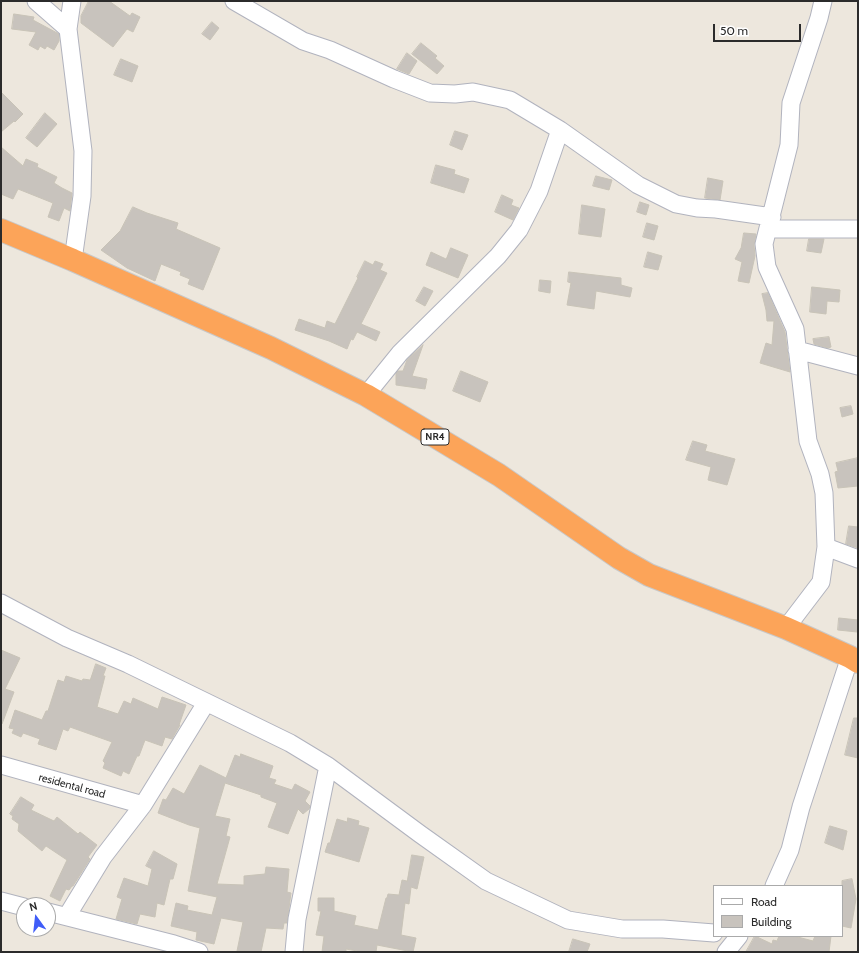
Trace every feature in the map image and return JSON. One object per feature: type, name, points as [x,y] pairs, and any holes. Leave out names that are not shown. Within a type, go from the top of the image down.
[{"type":"highway","name":"NR4","points":[[1,230],[73,260],[264,345],[366,395],[499,475],[619,558],[649,575],[786,628],[854,660]]},
{"type":"street","points":[[36,1],[68,29]]},
{"type":"street","points":[[72,1],[68,29],[83,150],[82,196],[73,260]]},
{"type":"street","points":[[234,1],[303,41],[330,50],[414,88],[430,93],[455,94],[473,92],[510,100],[560,130],[638,185],[676,204],[697,208],[716,209],[770,223],[858,230]]},
{"type":"street","points":[[786,628],[821,582],[826,547],[824,493],[820,474],[808,442],[795,329],[767,267],[764,244],[789,145],[791,102],[819,18],[823,1]]},
{"type":"street","points":[[366,395],[400,353],[498,256],[519,230],[539,191],[560,130]]},
{"type":"street","points":[[797,350],[858,366]]},
{"type":"street","points":[[826,547],[858,559]]},
{"type":"street","points":[[1,603],[67,638],[128,664],[290,743],[328,766],[486,881],[568,920],[622,929],[664,929],[713,933]]},
{"type":"street","points":[[774,885],[790,850],[801,807],[854,660]]},
{"type":"street","points":[[66,916],[103,857],[143,805],[206,703]]},
{"type":"street","name":"residental road","points":[[1,765],[143,805]]},
{"type":"street","points":[[294,952],[297,919],[328,766]]},
{"type":"street","points":[[1,901],[16,905]]},
{"type":"street","points":[[56,914],[174,944],[199,952]]},
{"type":"street","points":[[726,952],[738,937]]},
{"type":"building","points":[[89,1],[109,1],[130,16],[132,13],[140,17],[133,32],[127,29],[113,47],[81,23],[81,16]]},
{"type":"building","points":[[14,14],[34,17],[33,20],[59,34],[59,41],[54,50],[47,46],[45,49],[40,46],[38,50],[29,45],[36,32],[12,29]]},
{"type":"building","points":[[212,22],[219,28],[210,40],[202,34]]},
{"type":"building","points":[[421,43],[437,56],[435,58],[444,66],[437,74],[412,54]]},
{"type":"building","points":[[407,53],[417,61],[409,74],[397,69]]},
{"type":"building","points":[[121,59],[138,66],[132,82],[114,75]]},
{"type":"building","points":[[1,92],[23,114],[1,132]]},
{"type":"building","points":[[45,113],[57,124],[37,147],[26,138]]},
{"type":"building","points":[[455,131],[468,135],[462,150],[450,145]]},
{"type":"building","points":[[1,147],[23,166],[26,159],[38,164],[37,167],[57,177],[54,183],[72,193],[70,211],[64,208],[59,221],[48,217],[53,203],[18,189],[13,199],[1,194]]},
{"type":"building","points":[[436,165],[455,170],[454,174],[469,179],[464,193],[431,183]]},
{"type":"building","points":[[596,176],[612,180],[609,190],[593,186]]},
{"type":"building","points":[[708,178],[723,181],[720,200],[705,198]]},
{"type":"building","points":[[502,195],[513,200],[511,205],[519,208],[513,220],[495,212]]},
{"type":"building","points":[[640,202],[649,205],[646,215],[637,212]]},
{"type":"building","points":[[582,205],[605,209],[601,237],[579,234]]},
{"type":"building","points":[[133,207],[178,223],[176,229],[220,248],[203,290],[188,284],[190,279],[180,275],[181,272],[161,264],[155,281],[127,268],[101,250],[120,231]]},
{"type":"building","points":[[647,223],[658,226],[654,240],[643,237]]},
{"type":"building","points":[[744,233],[756,234],[754,245],[755,256],[749,283],[738,281],[742,262],[735,259],[741,248]]},
{"type":"building","points":[[809,239],[824,239],[821,253],[807,251]]},
{"type":"building","points":[[451,248],[468,255],[458,278],[426,265],[431,252],[446,259]]},
{"type":"building","points":[[648,252],[662,256],[658,270],[644,267]]},
{"type":"building","points":[[365,261],[373,265],[375,261],[383,264],[380,270],[387,273],[361,324],[380,332],[376,341],[357,332],[353,340],[351,339],[347,349],[329,341],[295,330],[299,319],[325,328],[327,321],[335,324]]},
{"type":"building","points":[[569,272],[621,278],[621,285],[632,288],[630,297],[596,291],[594,309],[567,305],[571,283],[568,282]]},
{"type":"building","points":[[540,280],[551,281],[550,293],[539,291]]},
{"type":"building","points":[[424,287],[433,291],[425,306],[416,301]]},
{"type":"building","points":[[812,287],[840,290],[839,302],[827,301],[826,314],[810,312]]},
{"type":"building","points":[[768,293],[785,332],[790,372],[760,363],[766,343],[772,345],[774,321],[767,321],[762,294]]},
{"type":"building","points":[[829,337],[831,347],[828,348],[814,344],[813,339]]},
{"type":"building","points":[[423,345],[412,376],[427,379],[425,389],[396,385],[396,373],[398,371],[403,371],[407,360]]},
{"type":"building","points":[[461,371],[488,382],[480,402],[453,391]]},
{"type":"building","points":[[851,406],[853,414],[842,417],[840,408]]},
{"type":"building","points":[[693,441],[707,445],[705,451],[735,459],[727,485],[708,480],[711,467],[686,460]]},
{"type":"building","points":[[858,458],[858,486],[838,488],[835,472],[838,471],[836,463]]},
{"type":"building","points":[[849,526],[858,527],[858,548],[846,544]]},
{"type":"building","points":[[839,618],[858,620],[857,632],[838,630]]},
{"type":"building","points":[[1,650],[20,658],[5,689],[14,692],[2,724],[1,724]]},
{"type":"building","points":[[96,664],[106,668],[97,707],[118,714],[124,701],[131,704],[133,698],[158,709],[162,697],[186,705],[180,725],[172,739],[165,737],[162,746],[145,740],[139,756],[137,756],[129,774],[123,771],[121,776],[103,768],[105,763],[103,761],[112,742],[70,727],[68,731],[63,729],[56,750],[38,744],[40,739],[23,733],[21,737],[12,733],[14,729],[9,728],[15,710],[42,720],[46,711],[48,711],[58,680],[64,682],[66,676],[82,681],[83,679],[90,680]]},
{"type":"building","points":[[854,718],[858,718],[858,758],[845,755]]},
{"type":"building","points":[[241,754],[273,766],[269,778],[276,780],[274,784],[292,790],[295,784],[310,792],[305,801],[310,806],[309,809],[303,814],[298,809],[288,834],[268,827],[277,803],[261,797],[261,795],[225,783],[215,816],[230,819],[226,836],[230,837],[217,884],[244,885],[244,876],[265,874],[266,867],[289,869],[287,892],[291,893],[287,923],[284,923],[283,929],[266,928],[261,952],[237,951],[243,922],[221,918],[214,944],[196,940],[197,932],[171,926],[176,903],[188,906],[187,910],[212,915],[217,897],[188,891],[200,828],[158,813],[163,799],[166,800],[173,788],[184,794],[200,765],[226,778],[235,755],[240,757]]},
{"type":"building","points":[[21,797],[34,805],[31,810],[54,821],[57,817],[78,834],[80,832],[97,845],[88,857],[90,859],[73,886],[69,890],[66,889],[60,901],[56,899],[56,897],[50,896],[67,860],[46,846],[42,851],[18,831],[19,824],[12,819],[13,816],[10,814]]},
{"type":"building","points":[[348,818],[359,821],[358,825],[369,828],[359,862],[325,852],[328,843],[330,843],[337,819],[347,822]]},
{"type":"building","points":[[830,826],[847,831],[843,850],[825,843]]},
{"type":"building","points":[[154,851],[177,864],[173,879],[170,879],[164,905],[157,903],[155,917],[140,914],[137,924],[116,919],[122,899],[117,897],[124,878],[148,886],[152,869],[146,866]]},
{"type":"building","points":[[412,855],[424,857],[417,889],[411,887],[409,904],[405,903],[401,935],[416,938],[413,952],[377,945],[376,952],[363,952],[346,949],[346,952],[322,952],[324,936],[316,935],[321,911],[318,911],[318,898],[334,898],[334,911],[356,916],[354,925],[378,930],[388,894],[399,895],[402,880],[407,881]]},
{"type":"building","points":[[852,879],[856,899],[851,928],[843,926],[842,881]]},
{"type":"building","points":[[754,937],[772,944],[773,940],[777,941],[779,937],[798,937],[813,941],[815,937],[831,937],[829,952],[746,952]]},
{"type":"building","points":[[573,939],[590,944],[587,952],[569,952]]}]
